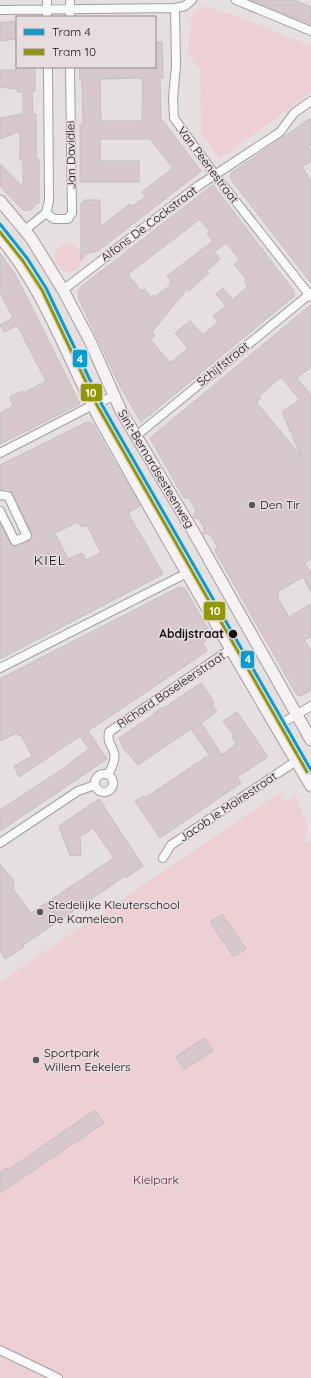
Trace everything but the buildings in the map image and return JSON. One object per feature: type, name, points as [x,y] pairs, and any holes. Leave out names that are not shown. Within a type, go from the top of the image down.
[{"type":"street","points":[[47,0],[47,13]]},
{"type":"street","points":[[70,0],[70,13]]},
{"type":"street","points":[[0,10],[70,13],[175,8],[185,6],[192,0]]},
{"type":"street","points":[[236,0],[311,31]]},
{"type":"street","name":"Van Peenestraat","points":[[175,8],[176,61],[173,98],[174,118],[215,175],[310,295]]},
{"type":"street","name":"Jan Davidlei","points":[[48,68],[49,201],[46,213],[54,219],[68,219],[72,213],[70,68]]},
{"type":"street","name":"Alfons De Cockstraat","points":[[63,290],[215,175],[280,132],[294,113],[311,101]]},
{"type":"street","name":"Sint-Bernardsesteenweg","points":[[0,201],[25,230],[63,290],[90,341],[114,396],[136,436],[193,531],[311,740]]},
{"type":"street","points":[[25,230],[46,213]]},
{"type":"street","name":"Sint-Bernardsesteenweg","points":[[0,237],[28,277],[45,305],[92,405],[187,573],[311,786]]},
{"type":"street","name":"Schijfstraat","points":[[136,436],[310,295]]},
{"type":"street","points":[[0,452],[92,405],[114,396]]},
{"type":"street","points":[[0,495],[8,496],[27,536],[15,541],[0,511]]},
{"type":"street","points":[[0,668],[187,573]]},
{"type":"street","name":"Richard Baseleerstraat","points":[[108,775],[114,759],[114,752],[108,741],[109,732],[231,649]]},
{"type":"street","points":[[276,727],[311,706]]},
{"type":"street","name":"Jacob le Mairestraat","points":[[163,858],[172,845],[296,761]]},
{"type":"street","name":"Richard Baseleerstraat","points":[[95,785],[96,779],[100,775],[108,775]]},
{"type":"street","name":"Richard Baseleerstraat","points":[[95,785],[101,791],[108,790],[112,782],[108,775]]},
{"type":"street","name":"Richard Baseleerstraat","points":[[0,843],[78,791],[95,785]]},
{"type":"street","points":[[0,1350],[58,1378]]},
{"type":"green space","points":[[204,6],[240,17],[311,46],[311,92],[220,159],[201,133],[200,69],[188,55],[192,13]]},
{"type":"green space","points":[[68,244],[78,248],[82,258],[78,268],[68,272],[58,268],[54,258],[58,248]]},
{"type":"green space","name":"Kielpark","points":[[279,793],[284,802],[295,796],[308,827],[304,841],[311,843],[311,1378],[0,1378],[0,982]]},
{"type":"tram line","name":"4","points":[[0,224],[27,258],[46,288],[102,405],[311,770]]},
{"type":"tram line","name":"10","points":[[0,232],[23,261],[42,290],[98,407],[307,772]]},
{"type":"place","name":"Den Tir","points":[[252,505]]},
{"type":"place","name":"Abdijstraat","points":[[233,634]]},
{"type":"place","name":"Stedelijke Kleuterschool De Kameleon","points":[[40,912]]},
{"type":"place","name":"Sportpark Willem Eekelers","points":[[36,1060]]},
{"type":"district","name":"KIEL","points":[[50,560]]}]
